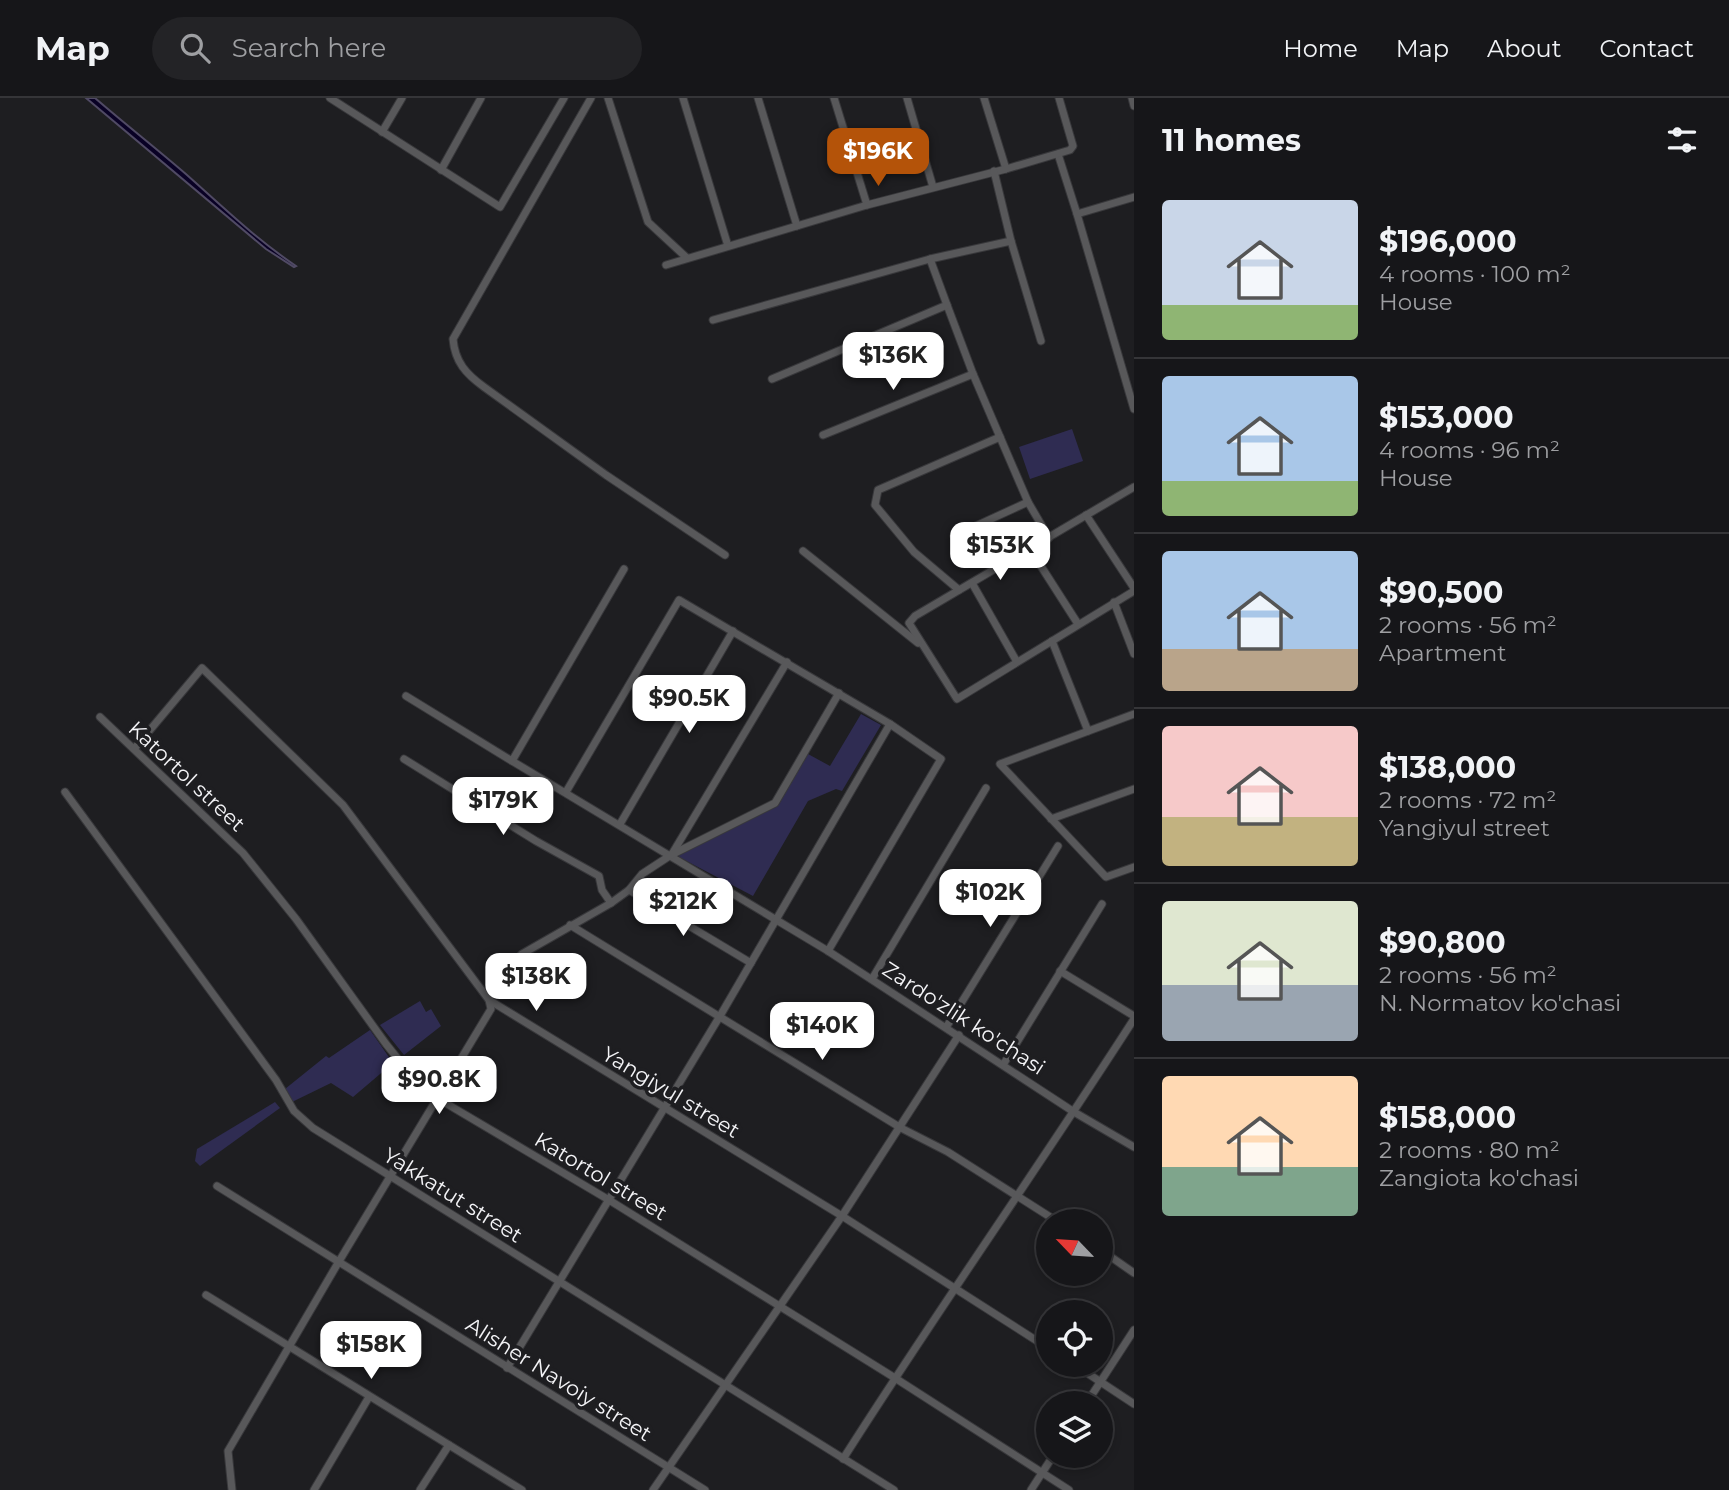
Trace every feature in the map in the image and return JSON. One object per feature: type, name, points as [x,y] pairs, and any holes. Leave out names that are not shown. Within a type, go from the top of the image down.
[{"type":"street","points":[[330,98],[500,207],[564,98]]},
{"type":"street","points":[[382,132],[402,98]]},
{"type":"street","points":[[441,170],[481,98]]},
{"type":"street","points":[[591,98],[453,339],[454,352],[470,376],[484,387],[606,475],[725,555]]},
{"type":"street","points":[[608,98],[648,222],[687,258]]},
{"type":"street","points":[[683,98],[728,246]]},
{"type":"street","points":[[758,98],[797,226]]},
{"type":"street","points":[[834,98],[867,205]]},
{"type":"street","points":[[907,98],[933,187]]},
{"type":"street","points":[[984,98],[1006,169]]},
{"type":"street","points":[[666,265],[867,205],[1058,154],[1073,146],[1059,98]]},
{"type":"street","points":[[1132,98],[1134,106]]},
{"type":"street","points":[[1058,154],[1134,410]]},
{"type":"street","points":[[994,172],[1011,241],[1041,341]]},
{"type":"street","points":[[1076,214],[1134,197]]},
{"type":"street","points":[[712,320],[930,259],[1011,241]]},
{"type":"street","points":[[930,259],[973,374],[1028,502],[1049,538]]},
{"type":"street","points":[[772,379],[947,305]]},
{"type":"street","points":[[823,435],[973,374]]},
{"type":"street","points":[[959,590],[914,552],[875,505],[878,490],[1000,437]]},
{"type":"street","points":[[1086,515],[1134,589],[957,699],[909,623],[915,616],[1049,538],[1086,515],[1134,487]]},
{"type":"street","points":[[954,536],[1028,502]]},
{"type":"street","points":[[1030,549],[1078,624]]},
{"type":"street","points":[[803,551],[924,648]]},
{"type":"street","points":[[512,761],[624,569]]},
{"type":"street","points":[[972,583],[1017,662]]},
{"type":"street","points":[[566,792],[679,600],[890,724],[941,759],[828,951]]},
{"type":"street","points":[[1114,602],[1134,654]]},
{"type":"street","points":[[620,824],[733,631]]},
{"type":"street","points":[[1052,641],[1088,731]]},
{"type":"street","points":[[671,855],[787,663]]},
{"type":"street","name":"Yangiyul street","points":[[134,749],[202,668],[343,805],[489,1000],[842,1216],[1036,1340]]},
{"type":"street","points":[[232,1490],[228,1451],[338,1262],[491,1009],[489,1000],[495,981],[522,954],[611,903],[629,890],[642,874],[671,855],[775,803],[839,694]]},
{"type":"street","name":"Zardo'zlik ko'chasi","points":[[406,696],[828,951],[947,1026],[1074,1112],[1134,1147]]},
{"type":"street","points":[[1134,714],[1000,764],[1106,877],[1134,867]]},
{"type":"street","name":"Katortol street","points":[[100,717],[243,853],[296,919],[418,1084],[780,1306],[1069,1490]]},
{"type":"street","points":[[507,1368],[720,1016],[890,724]]},
{"type":"street","points":[[404,760],[536,841],[599,876],[602,890],[611,903]]},
{"type":"street","points":[[872,979],[986,788]]},
{"type":"street","points":[[1051,819],[1134,789]]},
{"type":"street","name":"Yakkatut street","points":[[65,792],[276,1080],[294,1111],[313,1128],[893,1490]]},
{"type":"street","points":[[947,1026],[1058,846]]},
{"type":"street","points":[[629,890],[751,962]]},
{"type":"street","points":[[1003,1065],[1102,904]]},
{"type":"street","points":[[570,925],[901,1128],[948,1152],[1040,1209]]},
{"type":"street","points":[[843,1460],[895,1378],[1020,1195],[1134,1017],[1060,971]]},
{"type":"street","points":[[653,1490],[842,1216],[959,1035]]},
{"type":"street","name":"Alisher Navoiy street","points":[[217,1186],[705,1490]]},
{"type":"street","points":[[1113,1258],[1134,1273]]},
{"type":"street","points":[[205,1295],[522,1490]]},
{"type":"street","points":[[1094,1391],[1134,1329]]},
{"type":"street","points":[[1094,1377],[1134,1404]]},
{"type":"street","points":[[314,1490],[369,1397]]},
{"type":"street","points":[[420,1490],[449,1445]]},
{"type":"street","points":[[1031,1490],[1045,1468]]},
{"type":"shaded area","points":[[86,98],[95,98],[253,234],[296,266],[266,249]]},
{"type":"shaded area","points":[[1072,429],[1083,461],[1030,479],[1019,447]]},
{"type":"shaded area","points":[[861,714],[881,725],[842,791],[836,789],[808,801],[753,896],[677,856],[777,804],[808,754],[830,766]]},
{"type":"shaded area","points":[[420,1001],[426,1012],[431,1009],[441,1026],[404,1055],[380,1025]]},
{"type":"shaded area","points":[[370,1030],[393,1063],[353,1097],[331,1083],[292,1102],[285,1089],[326,1056],[329,1058]]},
{"type":"shaded area","points":[[275,1102],[280,1108],[200,1166],[195,1161],[197,1149]]}]
